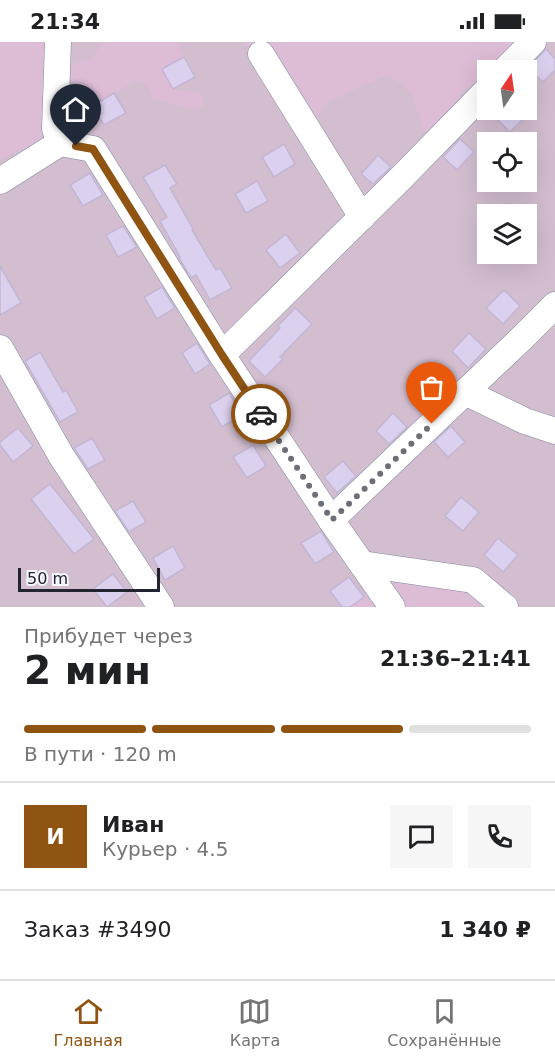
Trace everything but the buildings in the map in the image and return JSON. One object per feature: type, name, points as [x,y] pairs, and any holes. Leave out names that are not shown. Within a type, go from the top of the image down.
[{"type":"lane","points":[[58,42],[55,129],[60,143]]},
{"type":"lane","points":[[515,60],[533,42]]},
{"type":"lane","points":[[261,54],[362,217]]},
{"type":"lane","points":[[222,355],[477,100]]},
{"type":"lane","points":[[0,181],[60,143],[93,149],[222,355],[392,607]]},
{"type":"lane","points":[[332,520],[555,305]]},
{"type":"lane","points":[[0,348],[62,457],[161,607]]},
{"type":"lane","points":[[465,393],[525,421],[555,431]]},
{"type":"lane","points":[[362,564],[474,580],[505,607]]},
{"type":"shaded area","points":[[0,42],[555,42],[555,607],[0,607]]},
{"type":"shaded area","points":[[0,42],[47,42],[45,127],[42,140],[0,160]]},
{"type":"shaded area","points":[[103,42],[181,42],[179,48],[184,57],[162,70],[173,89],[198,93],[204,98],[203,106],[195,110],[153,99],[147,86],[134,81],[98,102],[78,107],[70,105],[65,94],[67,69],[76,63],[91,59]]},
{"type":"shaded area","points":[[243,42],[525,42],[508,60],[477,60],[477,85],[463,90],[448,123],[426,135],[411,93],[399,82],[385,76],[326,103],[315,121],[269,80]]},
{"type":"shaded area","points":[[372,578],[456,588],[478,602],[480,607],[350,607],[364,597]]},
{"type":"way so far","points":[[261,414],[332,520],[432,424]]},
{"type":"route","points":[[76,146],[93,149],[261,414]]}]
